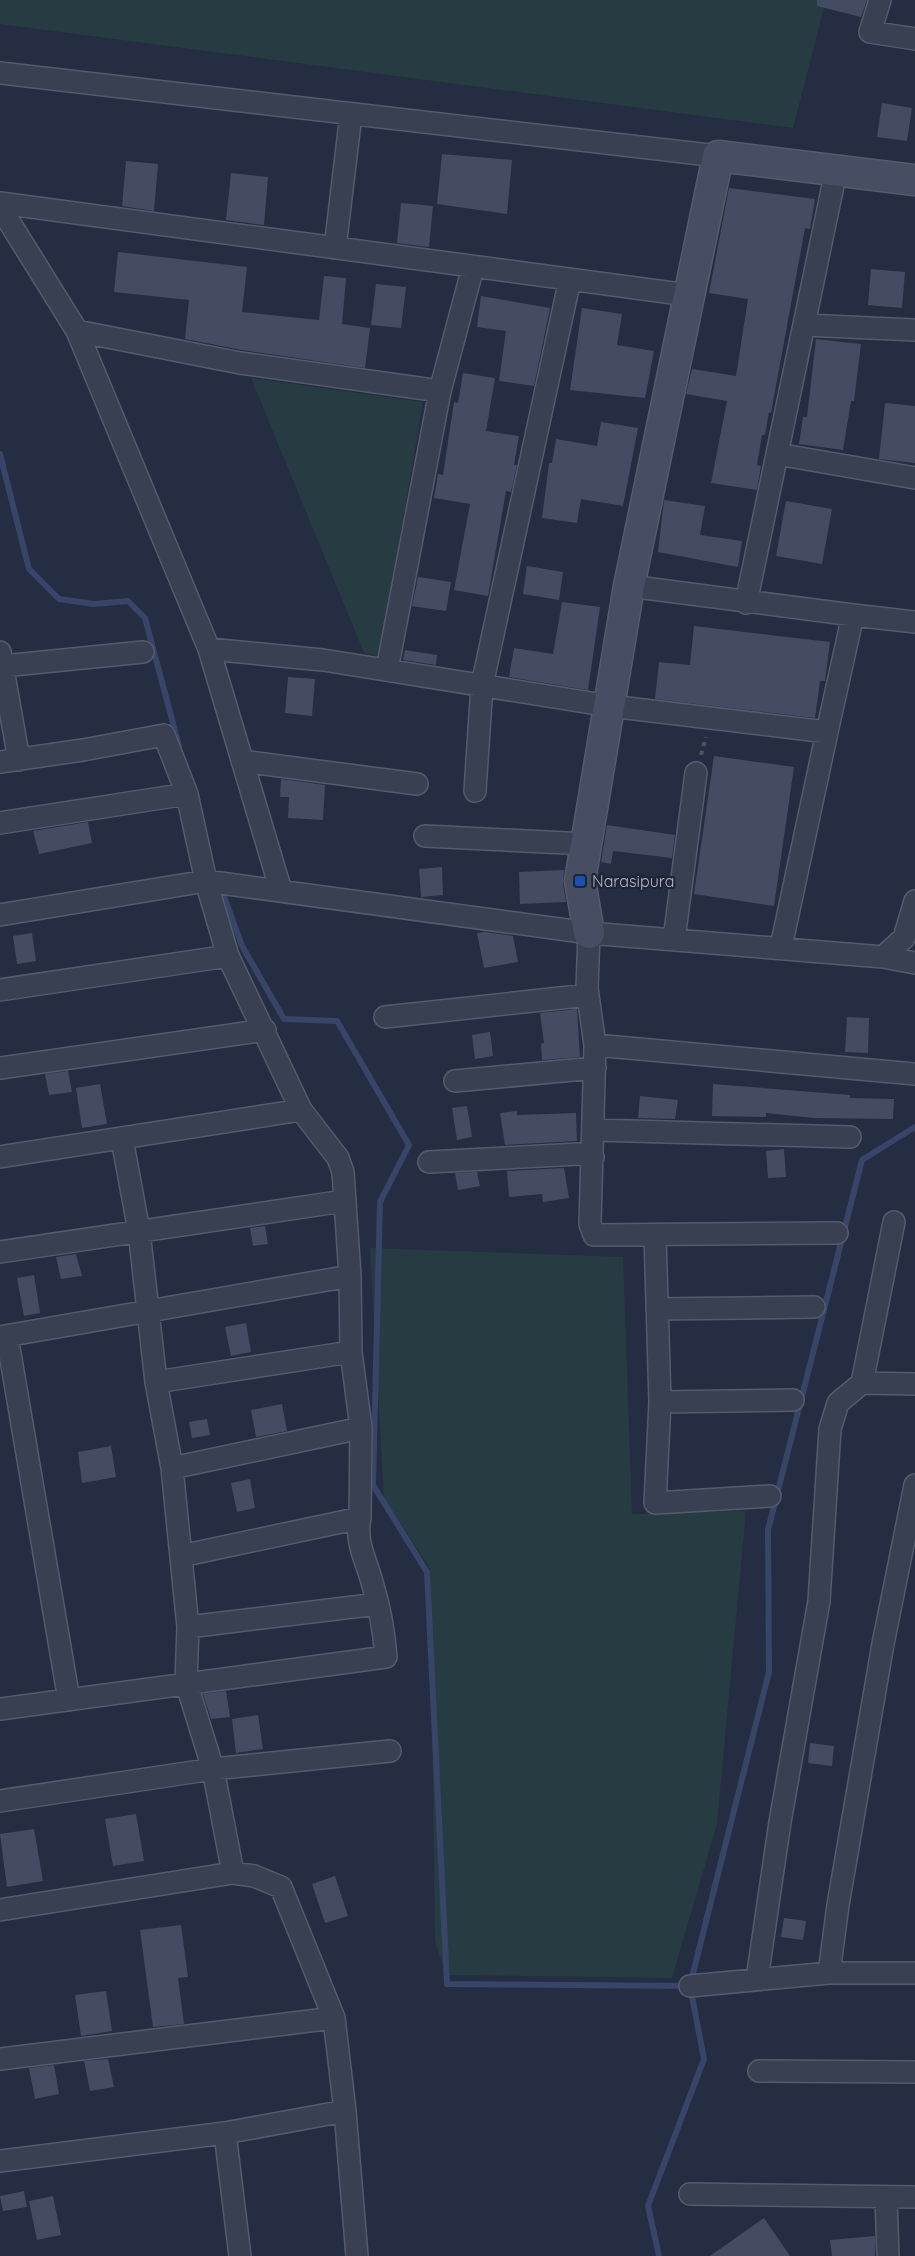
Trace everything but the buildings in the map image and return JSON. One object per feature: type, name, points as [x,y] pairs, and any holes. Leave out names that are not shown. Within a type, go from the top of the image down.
[{"type":"street","points":[[880,0],[870,32],[915,39]]},
{"type":"street","points":[[0,73],[915,180]]},
{"type":"street","points":[[334,248],[351,114]]},
{"type":"street","points":[[718,156],[628,586],[580,881],[589,933],[588,995],[595,1045],[595,1130],[590,1224],[594,1235],[837,1233]]},
{"type":"street","points":[[746,603],[836,171]]},
{"type":"street","points":[[0,205],[688,295]]},
{"type":"street","points":[[0,205],[77,331],[209,649],[242,761],[276,891]]},
{"type":"street","points":[[387,670],[440,391],[473,267]]},
{"type":"street","points":[[475,790],[482,685],[570,279]]},
{"type":"street","points":[[804,325],[915,330]]},
{"type":"street","points":[[77,331],[240,363],[440,391]]},
{"type":"street","points":[[777,454],[915,478]]},
{"type":"street","points":[[628,586],[746,603],[915,622]]},
{"type":"street","points":[[781,947],[853,615]]},
{"type":"street","points":[[209,649],[323,660],[610,706],[827,732]]},
{"type":"street","points":[[1,1702],[69,1700],[386,1657],[384,1629],[357,1534],[360,1518],[361,1428],[351,1352],[345,1179],[338,1158],[301,1110],[228,956],[207,881],[187,794],[164,735],[10,761],[1,658],[142,652]]},
{"type":"street","points":[[242,761],[417,784]]},
{"type":"street","points":[[674,939],[696,773]]},
{"type":"street","points":[[0,823],[187,794]]},
{"type":"street","points":[[425,836],[586,844]]},
{"type":"street","points":[[0,915],[207,881],[589,933],[781,947],[883,957],[915,963]]},
{"type":"street","points":[[883,957],[904,938],[915,901]]},
{"type":"street","points":[[0,990],[228,956]]},
{"type":"street","points":[[384,1017],[588,995]]},
{"type":"street","points":[[0,1068],[265,1030]]},
{"type":"street","points":[[595,1045],[915,1074]]},
{"type":"street","points":[[455,1081],[595,1068]]},
{"type":"street","points":[[0,1157],[301,1110]]},
{"type":"street","points":[[595,1130],[850,1137]]},
{"type":"street","points":[[122,1139],[139,1231],[156,1382],[172,1468],[188,1627],[186,1683],[213,1769],[233,1873]]},
{"type":"street","points":[[429,1162],[579,1154],[594,1157]]},
{"type":"street","points":[[0,1252],[344,1201]]},
{"type":"street","points":[[757,1980],[780,1822],[819,1601],[830,1429],[838,1403],[862,1383],[894,1222]]},
{"type":"street","points":[[655,1236],[660,1402],[655,1503],[770,1496]]},
{"type":"street","points":[[69,1700],[4,1337],[350,1276]]},
{"type":"street","points":[[657,1309],[814,1307]]},
{"type":"street","points":[[156,1382],[351,1352]]},
{"type":"street","points":[[862,1383],[915,1384]]},
{"type":"street","points":[[660,1402],[793,1400]]},
{"type":"street","points":[[172,1468],[361,1428]]},
{"type":"street","points":[[829,1972],[838,1905],[883,1644],[915,1485]]},
{"type":"street","points":[[181,1556],[360,1518]]},
{"type":"street","points":[[188,1627],[378,1604]]},
{"type":"street","points":[[0,1801],[213,1769],[390,1751]]},
{"type":"street","points":[[0,1910],[233,1873],[254,1876],[281,1887],[334,2018],[345,2111],[357,2256]]},
{"type":"street","points":[[690,1986],[829,1972],[915,1972]]},
{"type":"street","points":[[0,2059],[334,2018]]},
{"type":"street","points":[[759,2071],[915,2072]]},
{"type":"street","points":[[0,2161],[225,2133],[345,2111]]},
{"type":"street","points":[[225,2133],[240,2256]]},
{"type":"street","points":[[690,2194],[915,2197]]},
{"type":"street","points":[[886,2197],[888,2256]]},
{"type":"path","points":[[696,773],[710,717]]},
{"type":"shaded area","points":[[0,0],[826,0],[793,128],[0,24]]},
{"type":"shaded area","points":[[251,378],[423,402],[380,656],[364,653]]},
{"type":"shaded area","points":[[370,1248],[623,1257],[632,1514],[746,1511],[717,1824],[672,1978],[446,1975],[435,1941],[430,1568],[384,1498]]},
{"type":"waterway","points":[[0,454],[29,569],[59,599],[94,604],[128,601],[145,618],[179,746]]},
{"type":"waterway","points":[[221,888],[242,946],[284,1019],[337,1021],[409,1145],[380,1202],[373,1485],[427,1572],[447,1984],[690,1986],[704,2059],[648,2206],[659,2256]]},
{"type":"waterway","points":[[691,1981],[769,1672],[768,1530],[862,1160],[915,1127]]},
{"type":"place","name":"Narasipura","points":[[580,881]]}]
